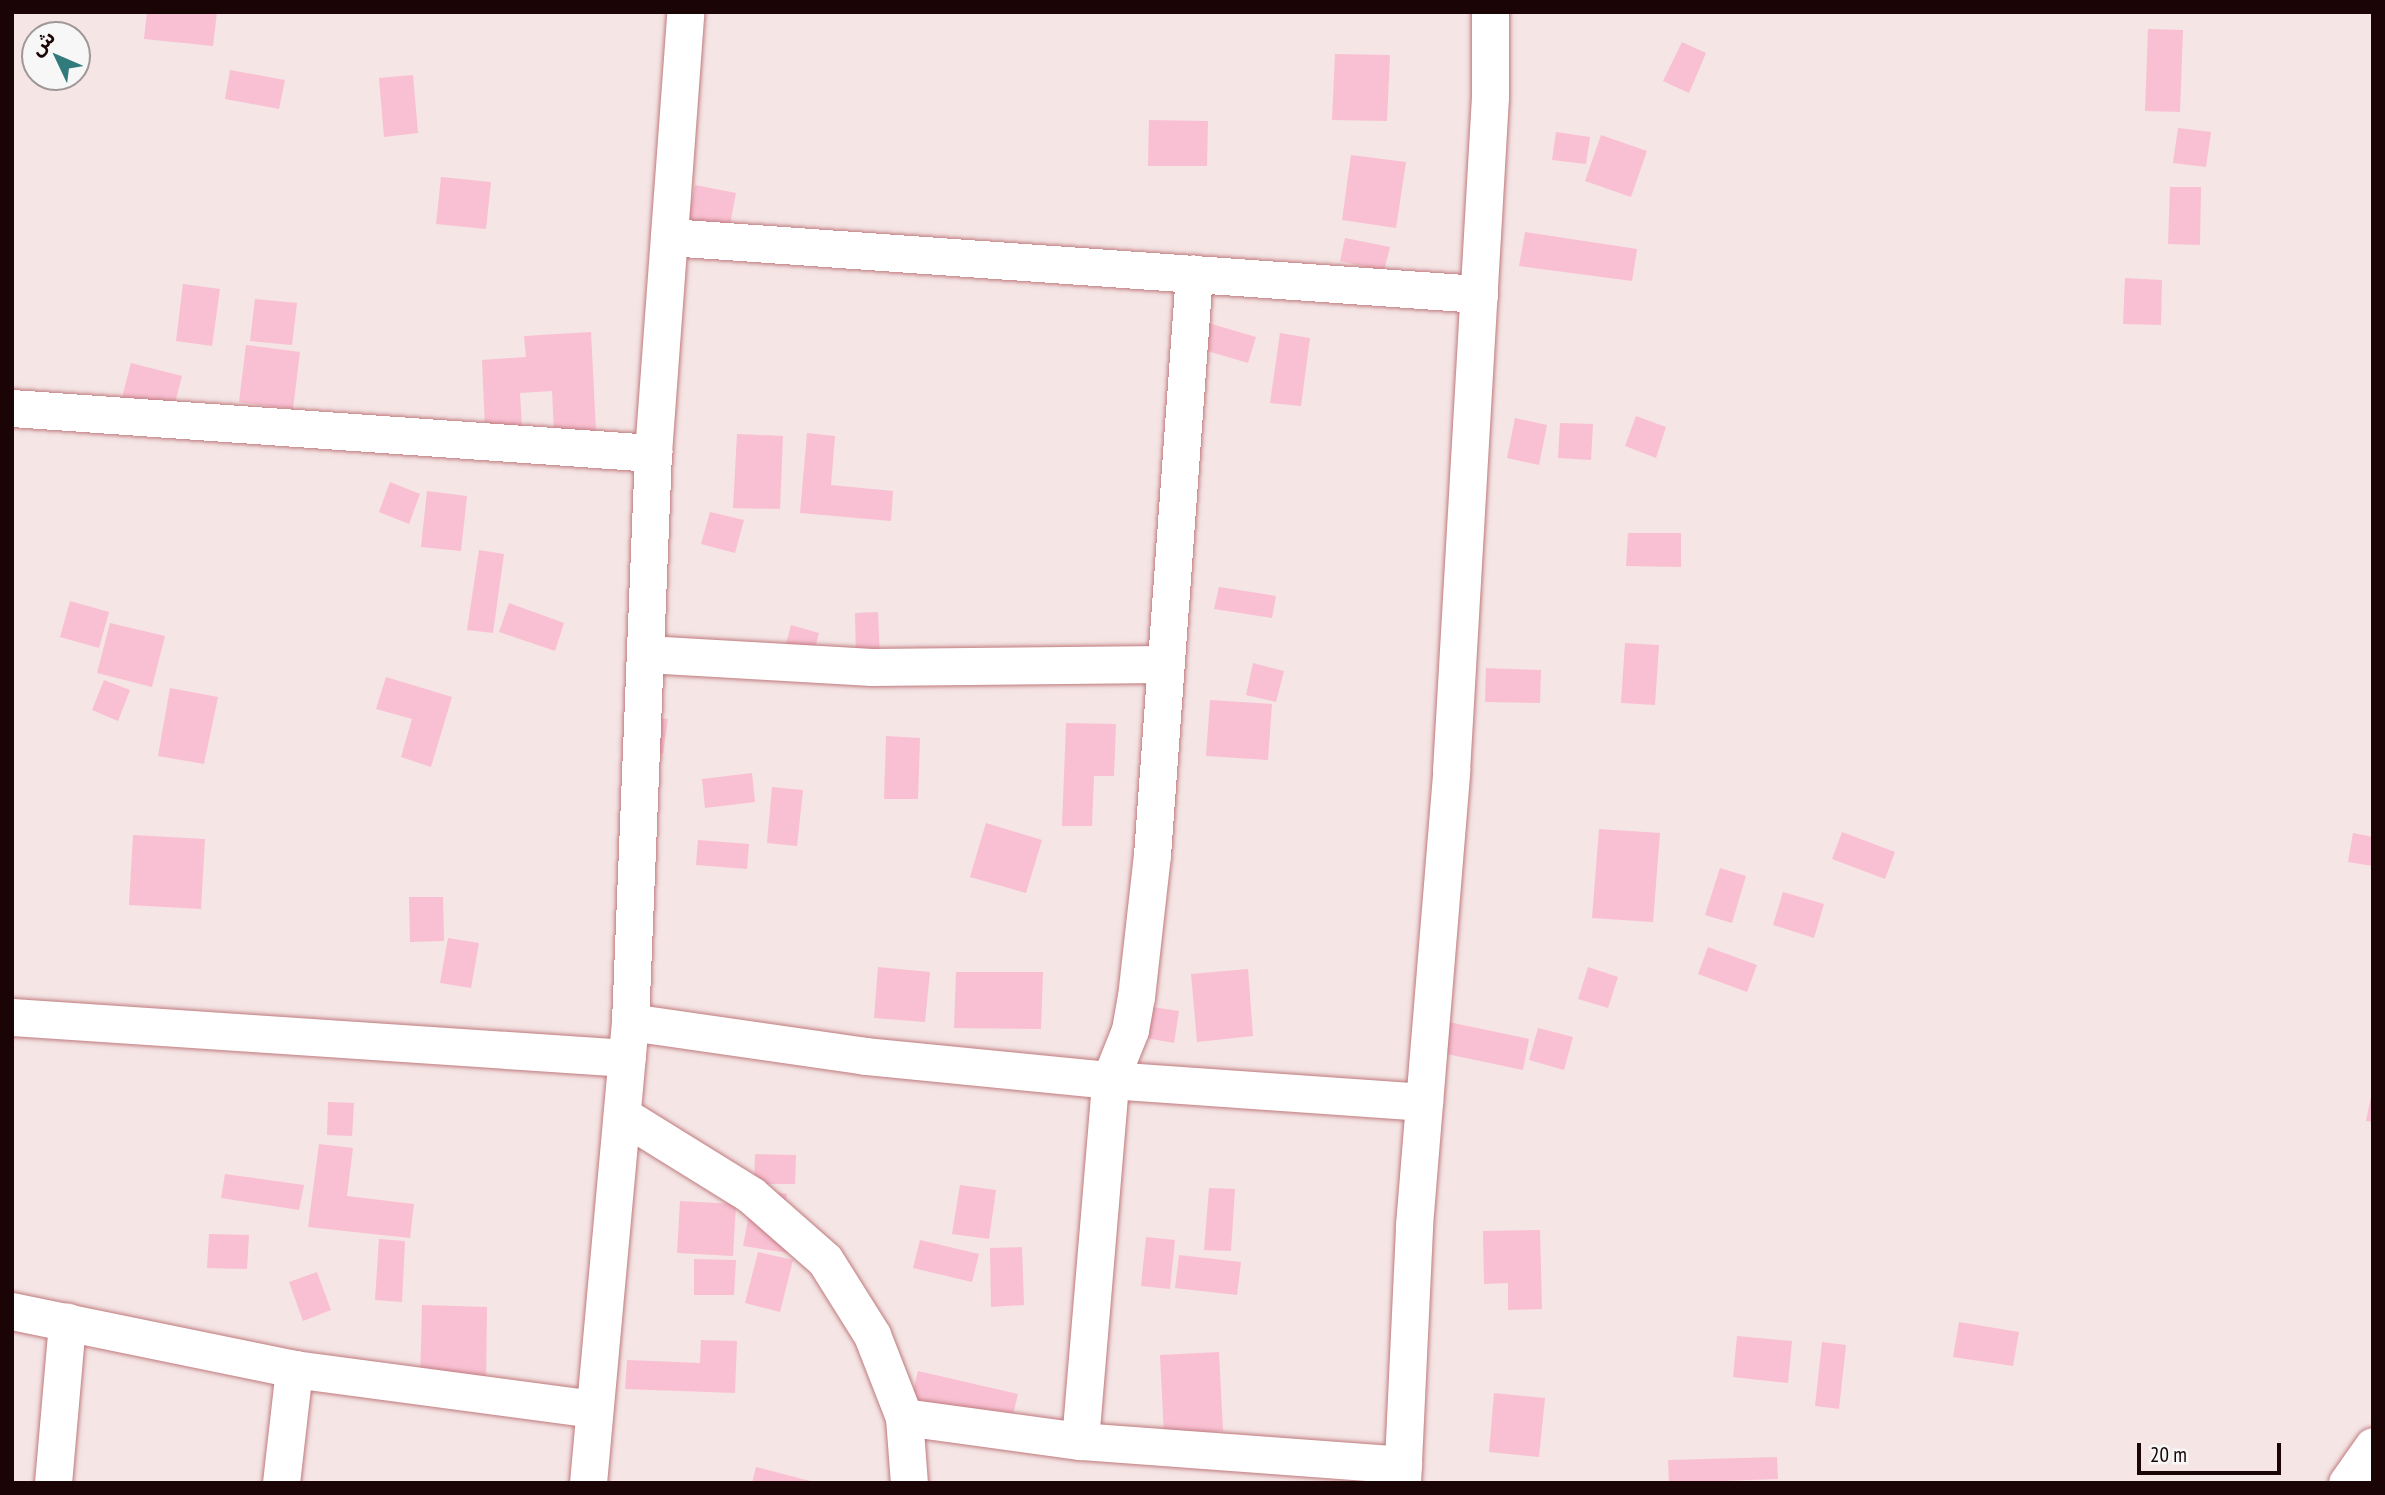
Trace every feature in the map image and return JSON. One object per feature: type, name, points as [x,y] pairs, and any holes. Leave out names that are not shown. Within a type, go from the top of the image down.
[{"type":"street","points":[[588,1483],[629,1040],[653,453],[685,12]]},
{"type":"street","points":[[904,1417],[1080,1441],[1403,1474],[1424,1102],[1451,771],[1479,294],[1490,12]]},
{"type":"street","points":[[669,237],[1479,294]]},
{"type":"street","points":[[1080,1441],[1110,1080],[1130,1030],[1136,997],[1166,664],[1194,274]]},
{"type":"street","points":[[12,408],[653,453]]},
{"type":"street","points":[[646,654],[872,667],[1166,664]]},
{"type":"street","points":[[12,1017],[629,1040],[865,1056],[1110,1080],[1424,1102]]},
{"type":"street","points":[[622,1115],[751,1195],[825,1260],[872,1335],[904,1417],[909,1483]]},
{"type":"street","points":[[12,1311],[294,1369],[593,1409]]},
{"type":"street","points":[[53,1483],[67,1322]]},
{"type":"street","points":[[281,1483],[294,1369]]},
{"type":"street","points":[[2347,1483],[2373,1446]]},
{"type":"building","points":[[147,12],[217,12],[213,46],[144,39]]},
{"type":"building","points":[[2148,29],[2183,30],[2180,112],[2145,111]]},
{"type":"building","points":[[1682,42],[1706,53],[1689,93],[1663,81]]},
{"type":"building","points":[[1335,54],[1390,55],[1387,121],[1332,120]]},
{"type":"building","points":[[230,70],[285,80],[279,109],[225,99]]},
{"type":"building","points":[[413,75],[418,133],[384,137],[379,78]]},
{"type":"building","points":[[1149,120],[1208,121],[1207,166],[1148,166]]},
{"type":"building","points":[[2178,128],[2211,132],[2206,167],[2173,163]]},
{"type":"building","points":[[1556,132],[1590,137],[1586,164],[1552,160]]},
{"type":"building","points":[[1601,135],[1647,151],[1631,197],[1585,181]]},
{"type":"building","points":[[1351,155],[1406,162],[1396,228],[1342,220]]},
{"type":"building","points":[[441,177],[491,182],[486,229],[436,224]]},
{"type":"building","points":[[695,185],[736,193],[729,230],[688,223]]},
{"type":"building","points":[[2170,187],[2201,187],[2200,245],[2168,244]]},
{"type":"building","points":[[1525,232],[1637,249],[1632,281],[1519,266]]},
{"type":"building","points":[[1345,238],[1390,247],[1384,271],[1340,261]]},
{"type":"building","points":[[2125,278],[2162,280],[2161,325],[2123,324]]},
{"type":"building","points":[[183,284],[220,289],[212,346],[176,341]]},
{"type":"building","points":[[255,299],[297,303],[292,345],[250,341]]},
{"type":"building","points":[[1205,322],[1256,337],[1248,363],[1197,348]]},
{"type":"building","points":[[591,332],[596,431],[554,433],[552,391],[520,393],[522,426],[485,429],[482,360],[526,357],[524,336]]},
{"type":"building","points":[[1280,333],[1310,338],[1301,406],[1270,403]]},
{"type":"building","points":[[246,345],[300,352],[293,409],[239,402]]},
{"type":"building","points":[[131,363],[182,376],[170,422],[119,409]]},
{"type":"building","points":[[1636,416],[1666,427],[1656,458],[1625,446]]},
{"type":"building","points":[[1515,418],[1547,425],[1539,465],[1507,458]]},
{"type":"building","points":[[1560,423],[1593,424],[1591,460],[1558,458]]},
{"type":"building","points":[[807,433],[835,436],[831,485],[893,491],[891,521],[800,513]]},
{"type":"building","points":[[737,434],[783,436],[780,509],[733,508]]},
{"type":"building","points":[[390,482],[420,494],[409,524],[379,512]]},
{"type":"building","points":[[427,491],[467,496],[461,551],[421,547]]},
{"type":"building","points":[[710,512],[744,520],[735,553],[701,544]]},
{"type":"building","points":[[1628,533],[1681,533],[1681,567],[1626,566]]},
{"type":"building","points":[[479,550],[504,554],[493,633],[467,630]]},
{"type":"building","points":[[1219,587],[1276,596],[1272,618],[1214,609]]},
{"type":"building","points":[[70,601],[109,612],[99,648],[60,637]]},
{"type":"building","points":[[509,603],[564,623],[555,651],[499,632]]},
{"type":"building","points":[[878,612],[880,659],[856,660],[855,613]]},
{"type":"building","points":[[110,623],[165,636],[152,687],[97,673]]},
{"type":"building","points":[[791,625],[819,633],[810,667],[782,659]]},
{"type":"building","points":[[1625,643],[1659,645],[1655,705],[1621,703]]},
{"type":"building","points":[[1253,663],[1284,671],[1276,702],[1246,695]]},
{"type":"building","points":[[1486,668],[1541,670],[1540,703],[1485,702]]},
{"type":"building","points":[[386,677],[452,697],[431,767],[401,757],[412,719],[376,709]]},
{"type":"building","points":[[104,680],[130,690],[118,721],[92,710]]},
{"type":"building","points":[[170,688],[218,697],[204,764],[158,756]]},
{"type":"building","points":[[1210,700],[1272,704],[1268,760],[1206,756]]},
{"type":"building","points":[[635,714],[668,719],[663,754],[631,751]]},
{"type":"building","points":[[1066,723],[1116,724],[1114,776],[1094,776],[1092,826],[1062,826]]},
{"type":"building","points":[[886,736],[920,738],[918,799],[884,799]]},
{"type":"building","points":[[752,773],[755,802],[705,808],[702,779]]},
{"type":"building","points":[[772,787],[803,790],[797,846],[767,843]]},
{"type":"building","points":[[986,823],[1042,840],[1026,893],[970,877]]},
{"type":"building","points":[[1599,829],[1660,833],[1653,922],[1592,918]]},
{"type":"building","points":[[1842,832],[1895,852],[1885,879],[1832,859]]},
{"type":"building","points":[[2353,833],[2373,837],[2373,866],[2348,862]]},
{"type":"building","points":[[133,835],[205,839],[201,909],[129,905]]},
{"type":"building","points":[[698,840],[749,844],[747,869],[696,865]]},
{"type":"building","points":[[1720,868],[1746,876],[1732,923],[1705,915]]},
{"type":"building","points":[[1783,892],[1824,904],[1814,938],[1773,925]]},
{"type":"building","points":[[409,897],[443,897],[444,941],[410,942]]},
{"type":"building","points":[[448,938],[479,943],[471,988],[440,983]]},
{"type":"building","points":[[1708,947],[1757,965],[1747,992],[1698,974]]},
{"type":"building","points":[[878,967],[930,972],[925,1022],[874,1018]]},
{"type":"building","points":[[1588,967],[1618,977],[1608,1008],[1578,999]]},
{"type":"building","points":[[1248,969],[1253,1036],[1197,1042],[1191,974]]},
{"type":"building","points":[[956,972],[1043,972],[1041,1029],[954,1028]]},
{"type":"building","points":[[1152,1007],[1179,1011],[1174,1043],[1146,1038]]},
{"type":"building","points":[[1444,1021],[1529,1039],[1523,1070],[1437,1052]]},
{"type":"building","points":[[1538,1028],[1573,1037],[1564,1070],[1529,1060]]},
{"type":"building","points":[[2373,1087],[2373,1122],[2366,1121]]},
{"type":"building","points":[[328,1102],[354,1103],[352,1136],[327,1135]]},
{"type":"building","points":[[319,1144],[353,1148],[347,1196],[414,1204],[410,1238],[308,1227]]},
{"type":"building","points":[[755,1154],[796,1155],[795,1184],[754,1184]]},
{"type":"building","points":[[225,1174],[304,1185],[299,1210],[221,1198]]},
{"type":"building","points":[[960,1185],[996,1190],[989,1239],[952,1234]]},
{"type":"building","points":[[754,1188],[787,1194],[780,1232],[815,1257],[743,1246]]},
{"type":"building","points":[[1209,1188],[1235,1189],[1231,1251],[1204,1250]]},
{"type":"building","points":[[680,1201],[736,1204],[733,1256],[677,1253]]},
{"type":"building","points":[[1540,1230],[1542,1309],[1508,1310],[1508,1283],[1484,1284],[1483,1231]]},
{"type":"building","points":[[209,1234],[249,1235],[247,1269],[207,1268]]},
{"type":"building","points":[[1146,1237],[1175,1240],[1170,1289],[1141,1286]]},
{"type":"building","points":[[379,1239],[405,1241],[402,1302],[375,1300]]},
{"type":"building","points":[[920,1240],[979,1254],[972,1282],[913,1268]]},
{"type":"building","points":[[1022,1247],[1024,1305],[991,1307],[990,1248]]},
{"type":"building","points":[[758,1252],[793,1260],[780,1312],[745,1303]]},
{"type":"building","points":[[1179,1255],[1241,1262],[1237,1295],[1175,1288]]},
{"type":"building","points":[[694,1259],[736,1260],[734,1295],[694,1295]]},
{"type":"building","points":[[317,1272],[331,1310],[303,1321],[289,1282]]},
{"type":"building","points":[[422,1305],[487,1307],[486,1384],[420,1383]]},
{"type":"building","points":[[1959,1322],[2019,1332],[2013,1366],[1953,1357]]},
{"type":"building","points":[[1737,1336],[1792,1341],[1788,1383],[1733,1377]]},
{"type":"building","points":[[701,1340],[737,1341],[735,1393],[625,1389],[627,1360],[700,1363]]},
{"type":"building","points":[[1822,1342],[1846,1345],[1839,1409],[1815,1406]]},
{"type":"building","points":[[1219,1352],[1223,1431],[1164,1435],[1160,1355]]},
{"type":"building","points":[[918,1371],[1018,1394],[1010,1427],[910,1405]]},
{"type":"building","points":[[1494,1393],[1545,1398],[1539,1457],[1489,1452]]},
{"type":"building","points":[[1777,1457],[1778,1479],[1669,1483],[1668,1460]]},
{"type":"building","points":[[756,1467],[814,1482],[814,1483],[752,1483]]}]
